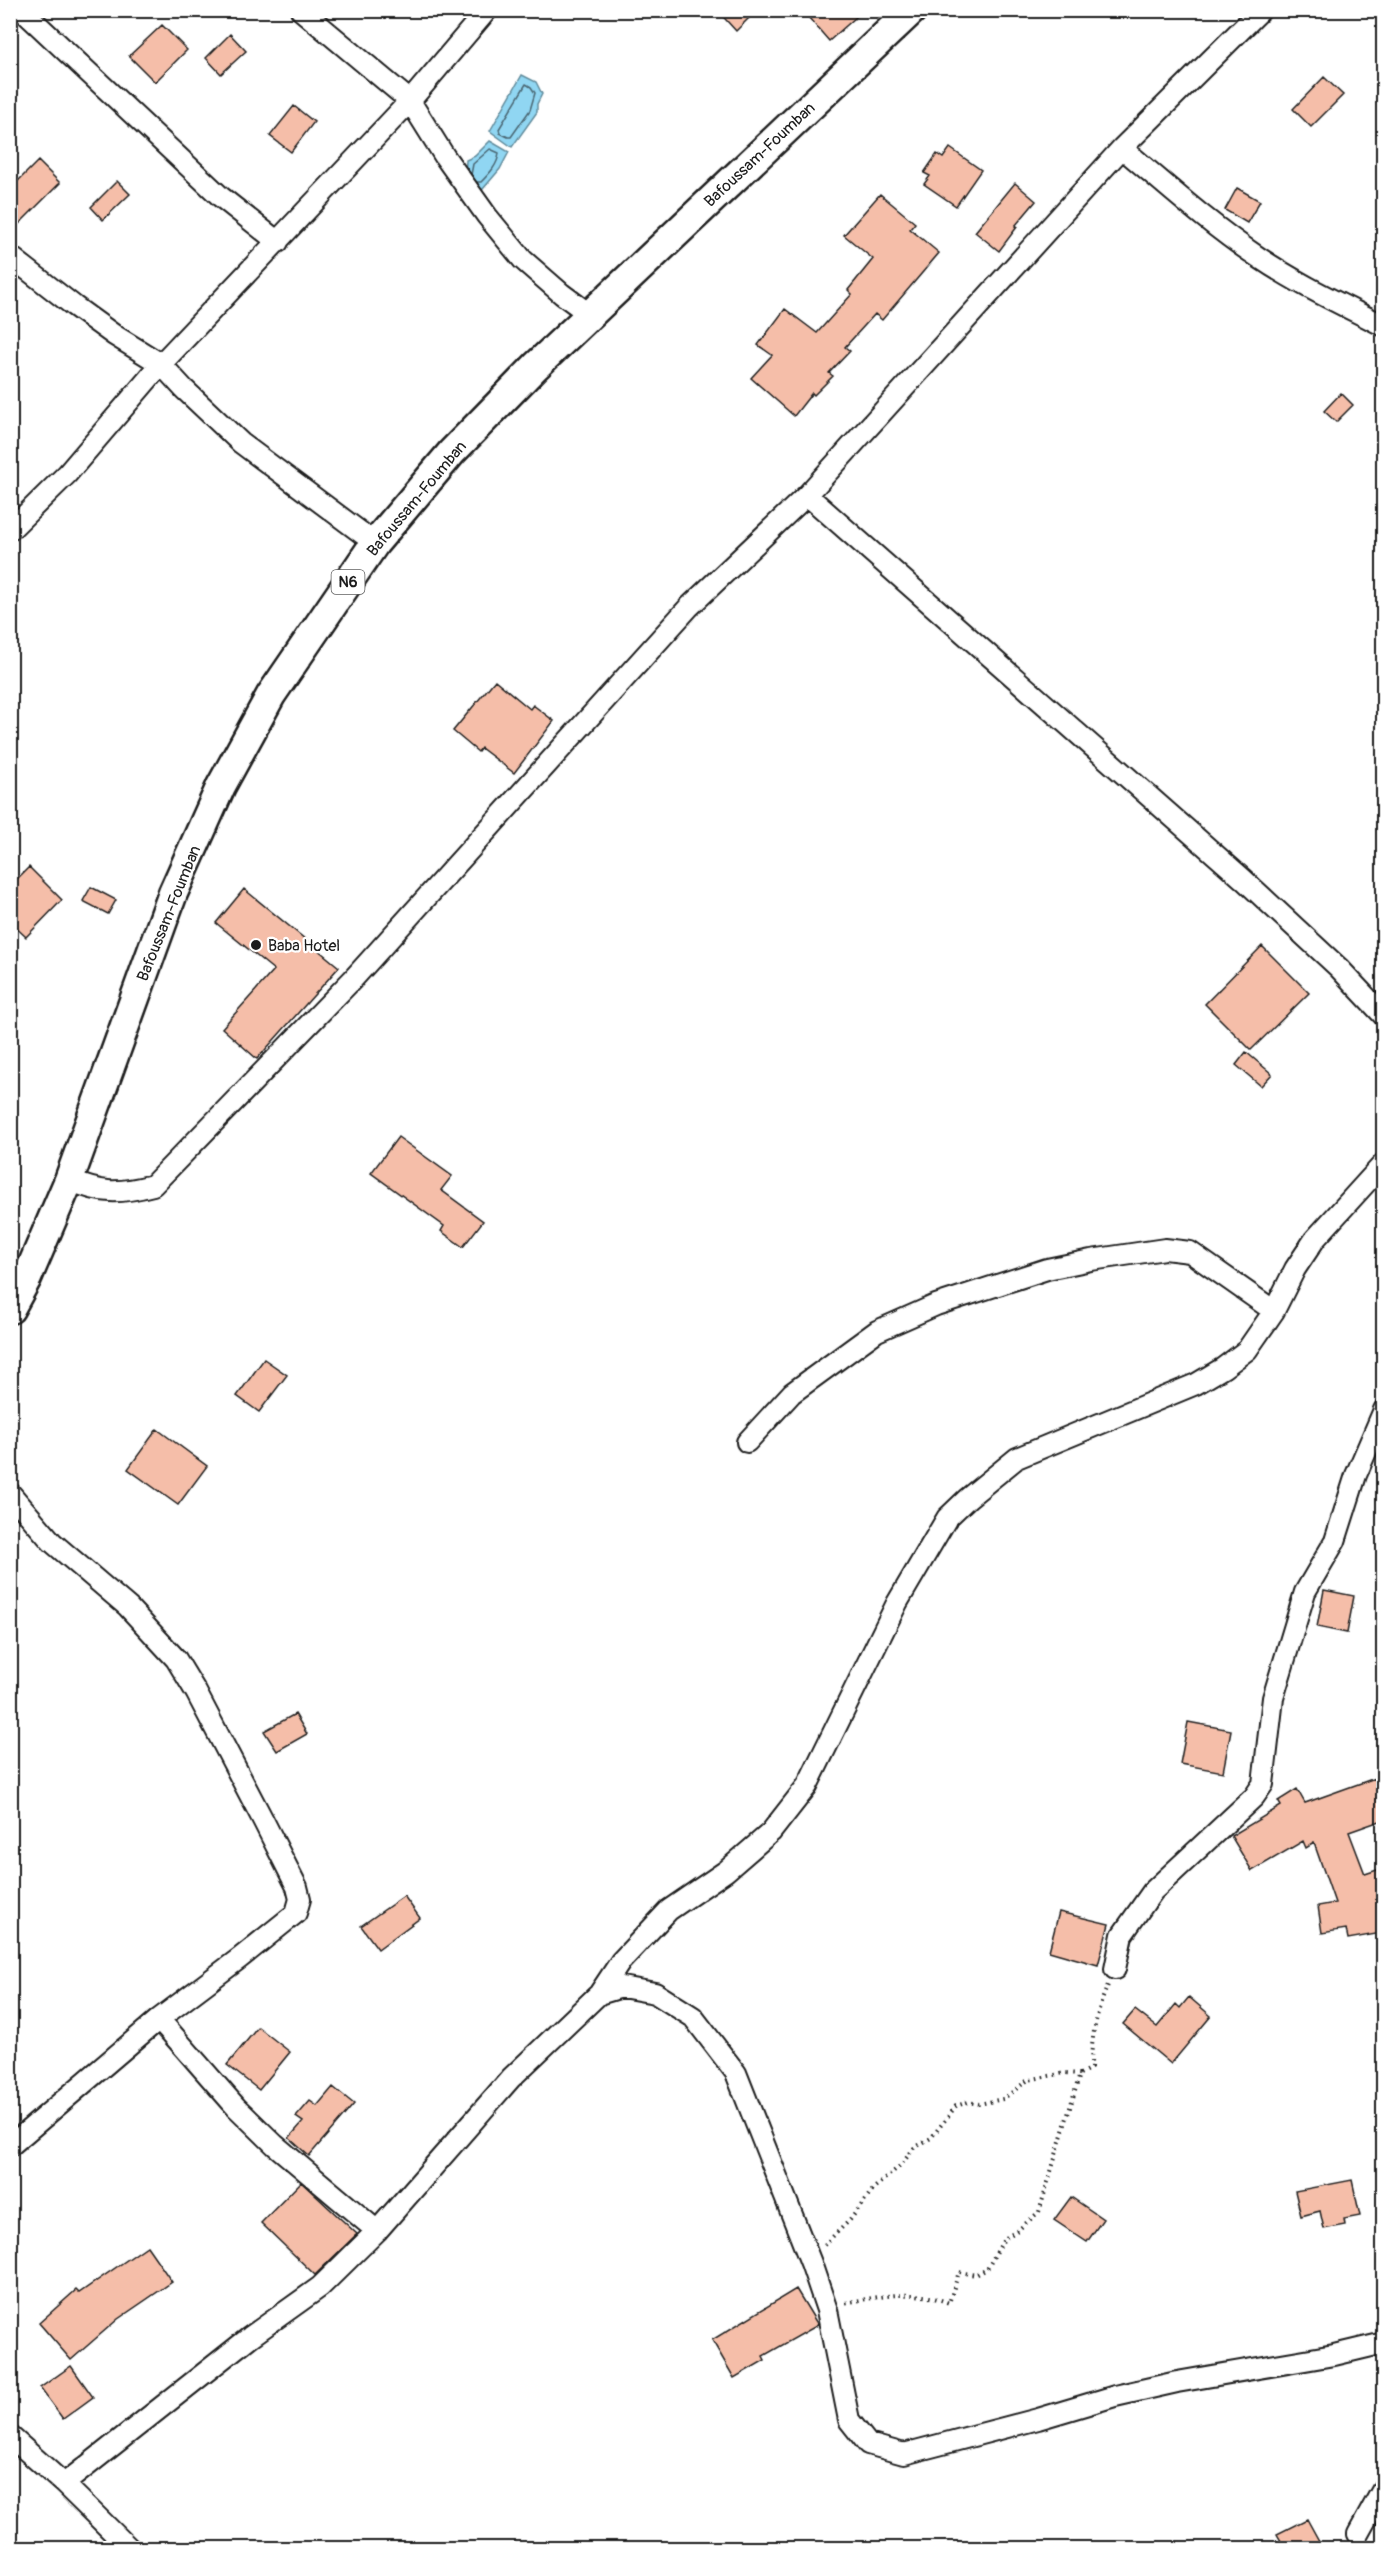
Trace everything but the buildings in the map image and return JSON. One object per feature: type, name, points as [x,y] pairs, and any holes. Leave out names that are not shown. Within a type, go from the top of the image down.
[{"type":"highway","name":"Bafoussam-Foumban","points":[[10,1309],[27,1278],[69,1180],[173,893],[221,786],[271,695],[375,543],[452,452],[589,314],[912,10]]},
{"type":"street","points":[[22,10],[187,166],[278,242]]},
{"type":"street","points":[[301,10],[410,100],[445,157],[487,216],[524,260],[562,294],[589,314]]},
{"type":"street","points":[[10,530],[67,474],[161,364],[410,100],[487,10]]},
{"type":"street","points":[[69,1180],[89,1189],[124,1193],[153,1185],[353,978],[689,607],[807,495],[1122,148],[1261,10]]},
{"type":"street","points":[[1122,148],[1168,188],[1258,257],[1317,292],[1383,326]]},
{"type":"street","points":[[10,256],[74,306],[161,364],[183,389],[242,444],[375,543]]},
{"type":"street","points":[[807,495],[1243,879],[1339,968],[1383,1016]]},
{"type":"street","points":[[64,2484],[250,2337],[320,2287],[377,2231],[511,2078],[599,1994],[621,1961],[669,1910],[726,1871],[771,1832],[807,1786],[897,1603],[947,1518],[1017,1458],[1196,1384],[1247,1350],[1274,1311],[1315,1239],[1383,1163]]},
{"type":"street","points":[[747,1442],[792,1393],[876,1331],[936,1305],[1047,1269],[1165,1249],[1190,1252],[1274,1311]]},
{"type":"street","points":[[1115,1969],[1122,1935],[1153,1891],[1254,1797],[1263,1784],[1273,1698],[1305,1592],[1335,1541],[1356,1475],[1383,1410]]},
{"type":"street","points":[[10,1493],[52,1542],[128,1607],[176,1659],[196,1692],[297,1887],[300,1899],[296,1913],[159,2019],[10,2146]]},
{"type":"street","points":[[599,1994],[622,1987],[655,1993],[693,2017],[736,2073],[811,2263],[827,2310],[849,2420],[868,2444],[904,2454],[1038,2420],[1115,2396],[1177,2382],[1334,2355],[1383,2343]]},
{"type":"street","points":[[159,2019],[236,2107],[275,2145],[377,2231]]},
{"type":"street","points":[[10,2436],[64,2484],[129,2548]]},
{"type":"street","points":[[1358,2534],[1383,2487]]},
{"type":"path","points":[[811,2263],[824,2244],[850,2220],[874,2188],[901,2165],[914,2148],[931,2138],[956,2106],[968,2102],[979,2104],[1003,2099],[1028,2080],[1065,2073],[1080,2074],[1091,2068],[1091,2047],[1097,2014],[1115,1969]]},
{"type":"path","points":[[827,2310],[834,2304],[888,2295],[931,2295],[949,2303],[958,2272],[976,2275],[987,2270],[1004,2239],[1039,2212],[1080,2074]]},
{"type":"water","points":[[522,75],[536,82],[542,94],[537,104],[537,112],[512,147],[490,131]]},
{"type":"water","points":[[490,141],[509,152],[500,169],[483,189],[476,190],[465,177],[466,160],[475,156]]},
{"type":"place","name":"Baba Hotel","points":[[256,945]]}]
